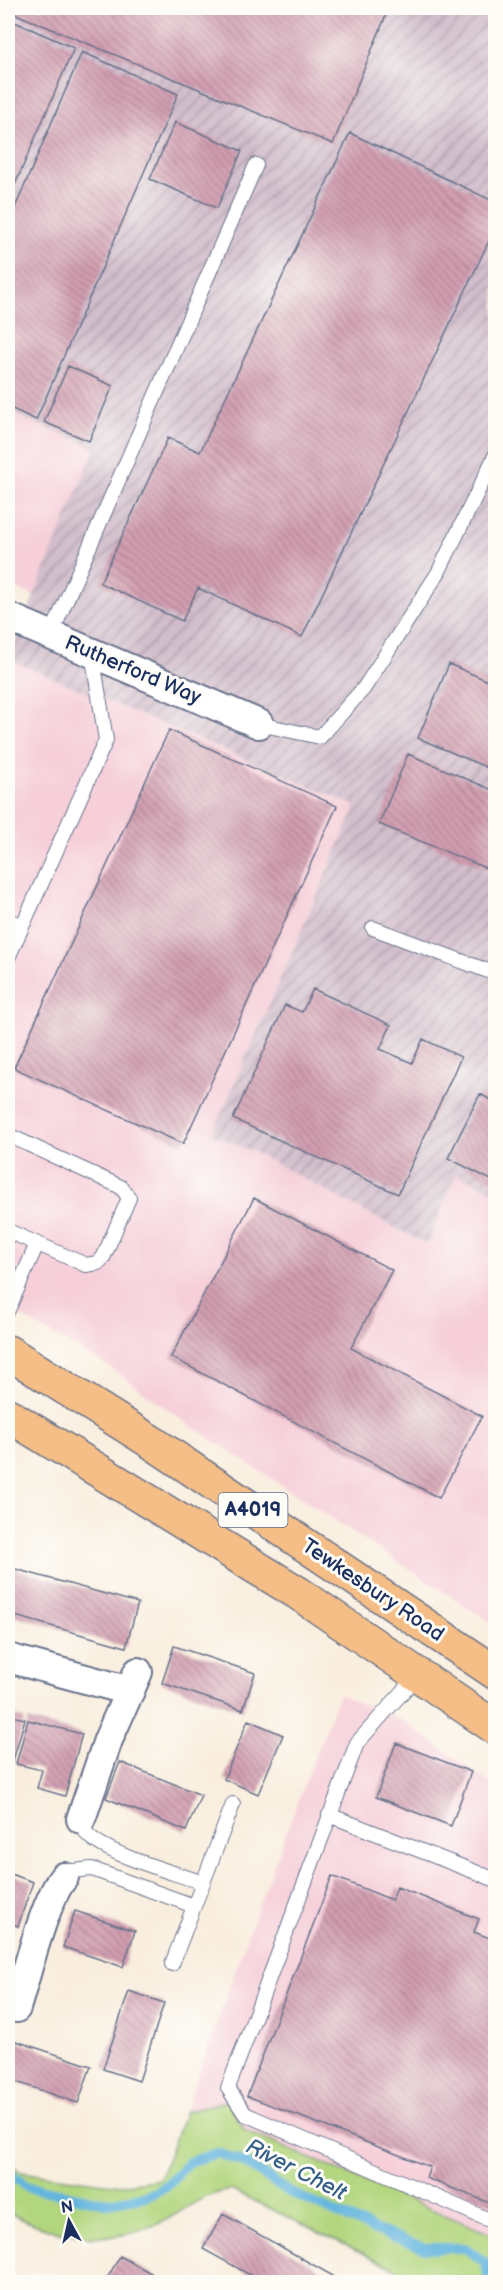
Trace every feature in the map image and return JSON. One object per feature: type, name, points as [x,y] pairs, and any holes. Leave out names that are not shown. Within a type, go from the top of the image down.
[{"type":"highway","name":"Tewkesbury Road","points":[[8,1352],[172,1456],[495,1673]]},
{"type":"highway","name":"Tewkesbury Road","points":[[8,1415],[298,1593],[420,1674],[495,1728]]},
{"type":"street","name":"Rutherford Way","points":[[8,617],[259,724]]},
{"type":"street","points":[[8,1658],[134,1682],[108,1740],[81,1819]]},
{"type":"street","points":[[16,2008],[18,1968],[43,1924],[56,1888],[64,1877]]},
{"type":"lane","points":[[51,635],[256,165]]},
{"type":"lane","points":[[259,724],[320,737],[364,688],[438,573],[495,454]]},
{"type":"lane","points":[[8,958],[106,740],[92,652]]},
{"type":"lane","points":[[8,920],[22,926]]},
{"type":"lane","points":[[373,928],[495,974]]},
{"type":"lane","points":[[8,1135],[121,1187],[128,1195],[128,1201],[106,1252],[98,1263],[86,1265],[8,1231]]},
{"type":"lane","points":[[8,1310],[37,1244]]},
{"type":"lane","points":[[420,1674],[357,1743],[228,2088],[245,2114],[495,2223]]},
{"type":"lane","points":[[172,1964],[233,1804]]},
{"type":"lane","points":[[329,1815],[495,1880]]},
{"type":"lane","points":[[81,1819],[87,1834],[100,1843],[203,1883]]},
{"type":"lane","points":[[64,1877],[72,1871],[92,1869],[194,1906]]},
{"type":"shaded area","points":[[8,8],[495,8],[495,1192],[456,1174],[427,1245],[256,1153],[212,1134],[356,806],[8,659],[95,448],[8,412]]},
{"type":"shaded area","points":[[8,412],[95,448],[35,596],[8,585]]},
{"type":"shaded area","points":[[8,659],[356,806],[212,1134],[256,1153],[426,1245],[456,1173],[495,1192],[495,1625],[191,1426],[108,1366],[8,1309]]},
{"type":"shaded area","points":[[339,1694],[405,1722],[495,1787],[495,2236],[245,2131],[227,2101],[185,2112],[259,1904]]},
{"type":"green space","points":[[227,2101],[245,2131],[495,2236],[495,2262],[492,2270],[495,2272],[495,2282],[419,2282],[231,2190],[203,2198],[164,2221],[145,2229],[106,2236],[65,2233],[26,2221],[8,2212],[8,2163],[20,2172],[120,2185],[160,2179],[185,2112]]},
{"type":"building","points":[[8,8],[389,8],[333,144],[8,11]]},
{"type":"building","points":[[8,19],[74,48],[8,201]]},
{"type":"building","points":[[82,52],[178,94],[36,420],[8,407],[8,224]]},
{"type":"building","points":[[175,122],[242,151],[217,208],[150,179]]},
{"type":"building","points":[[350,133],[495,202],[495,228],[302,637],[198,588],[182,621],[100,583],[168,438],[200,452]]},
{"type":"building","points":[[68,366],[113,386],[89,441],[44,422]]},
{"type":"building","points":[[449,664],[495,684],[495,771],[418,738]]},
{"type":"building","points":[[169,730],[337,806],[183,1144],[14,1068]]},
{"type":"building","points":[[408,754],[495,791],[495,872],[379,824]]},
{"type":"building","points":[[313,989],[391,1025],[380,1049],[412,1063],[423,1039],[461,1057],[398,1194],[233,1119],[285,1005],[302,1012]]},
{"type":"building","points":[[480,1094],[495,1102],[495,1182],[448,1158]]},
{"type":"building","points":[[254,1198],[392,1270],[351,1348],[482,1416],[439,1498],[171,1357]]},
{"type":"building","points":[[8,1567],[138,1603],[126,1647],[8,1614]]},
{"type":"building","points":[[174,1646],[255,1673],[243,1710],[162,1683]]},
{"type":"building","points":[[8,1715],[25,1719],[12,1764],[8,1762]]},
{"type":"building","points":[[28,1720],[82,1734],[65,1796],[37,1788],[42,1770],[16,1764]]},
{"type":"building","points":[[248,1720],[283,1735],[258,1794],[224,1779]]},
{"type":"building","points":[[396,1743],[471,1772],[451,1826],[376,1797]]},
{"type":"building","points":[[120,1762],[201,1795],[186,1831],[106,1798]]},
{"type":"building","points":[[8,1873],[33,1882],[18,1926],[8,1922]]},
{"type":"building","points":[[332,1876],[392,1900],[397,1887],[479,1919],[474,1932],[495,1940],[495,2205],[426,2178],[430,2167],[247,2096]]},
{"type":"building","points":[[75,1911],[135,1931],[123,1967],[63,1947]]},
{"type":"building","points":[[129,1991],[164,2003],[139,2081],[103,2069]]},
{"type":"building","points":[[10,2039],[91,2066],[78,2103],[8,2079]]},
{"type":"building","points":[[223,2214],[333,2276],[329,2282],[263,2282],[203,2249]]},
{"type":"building","points":[[120,2256],[158,2277],[155,2282],[105,2282]]},
{"type":"waterway","name":"River Chelt","points":[[8,2173],[28,2187],[107,2203],[147,2196],[166,2186],[189,2162],[217,2153],[246,2163],[289,2192],[373,2229],[425,2248],[465,2248],[486,2263],[489,2282]]}]
